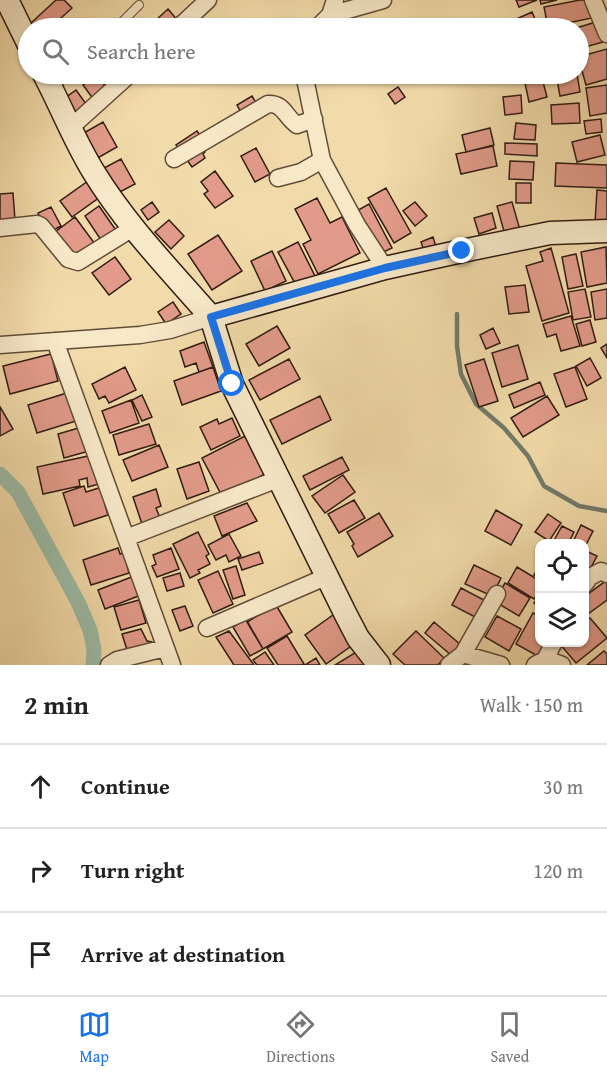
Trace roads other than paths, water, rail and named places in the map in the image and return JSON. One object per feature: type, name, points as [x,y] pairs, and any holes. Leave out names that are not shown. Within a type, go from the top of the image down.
[{"type":"street","points":[[7,0],[18,23]]},
{"type":"street","points":[[189,18],[208,0]]},
{"type":"street","points":[[333,7],[383,0]]},
{"type":"street","points":[[593,0],[607,34]]},
{"type":"street","points":[[56,84],[69,129],[94,172],[133,228],[211,317],[232,384],[358,638],[378,665]]},
{"type":"street","points":[[69,129],[119,84]]},
{"type":"street","points":[[306,84],[322,160],[357,225],[385,268]]},
{"type":"street","points":[[174,159],[268,104],[276,104],[284,109],[289,120],[297,125],[314,119]]},
{"type":"street","points":[[278,178],[301,172],[322,160]]},
{"type":"street","points":[[0,228],[37,224],[68,259],[78,262],[133,228]]},
{"type":"street","points":[[0,345],[140,335],[170,330],[385,268],[550,233],[607,231]]},
{"type":"street","points":[[55,341],[172,665]]},
{"type":"street","points":[[126,538],[278,479]]},
{"type":"street","points":[[589,580],[595,573],[601,571],[607,574]]},
{"type":"street","points":[[207,628],[328,576]]},
{"type":"street","points":[[449,665],[463,654],[497,594]]},
{"type":"street","points":[[540,662],[550,647]]},
{"type":"street","points":[[109,665],[117,660],[165,648]]},
{"type":"street","points":[[463,654],[501,665]]},
{"type":"street","points":[[540,662],[551,660],[562,665]]},
{"type":"lane","points":[[126,18],[139,6]]},
{"type":"waterway","points":[[457,314],[457,346],[461,374],[476,404],[504,428],[528,456],[544,486],[579,506],[607,511]]},
{"type":"waterway","points":[[0,474],[18,492],[78,602],[90,630],[94,649],[93,665]]}]
